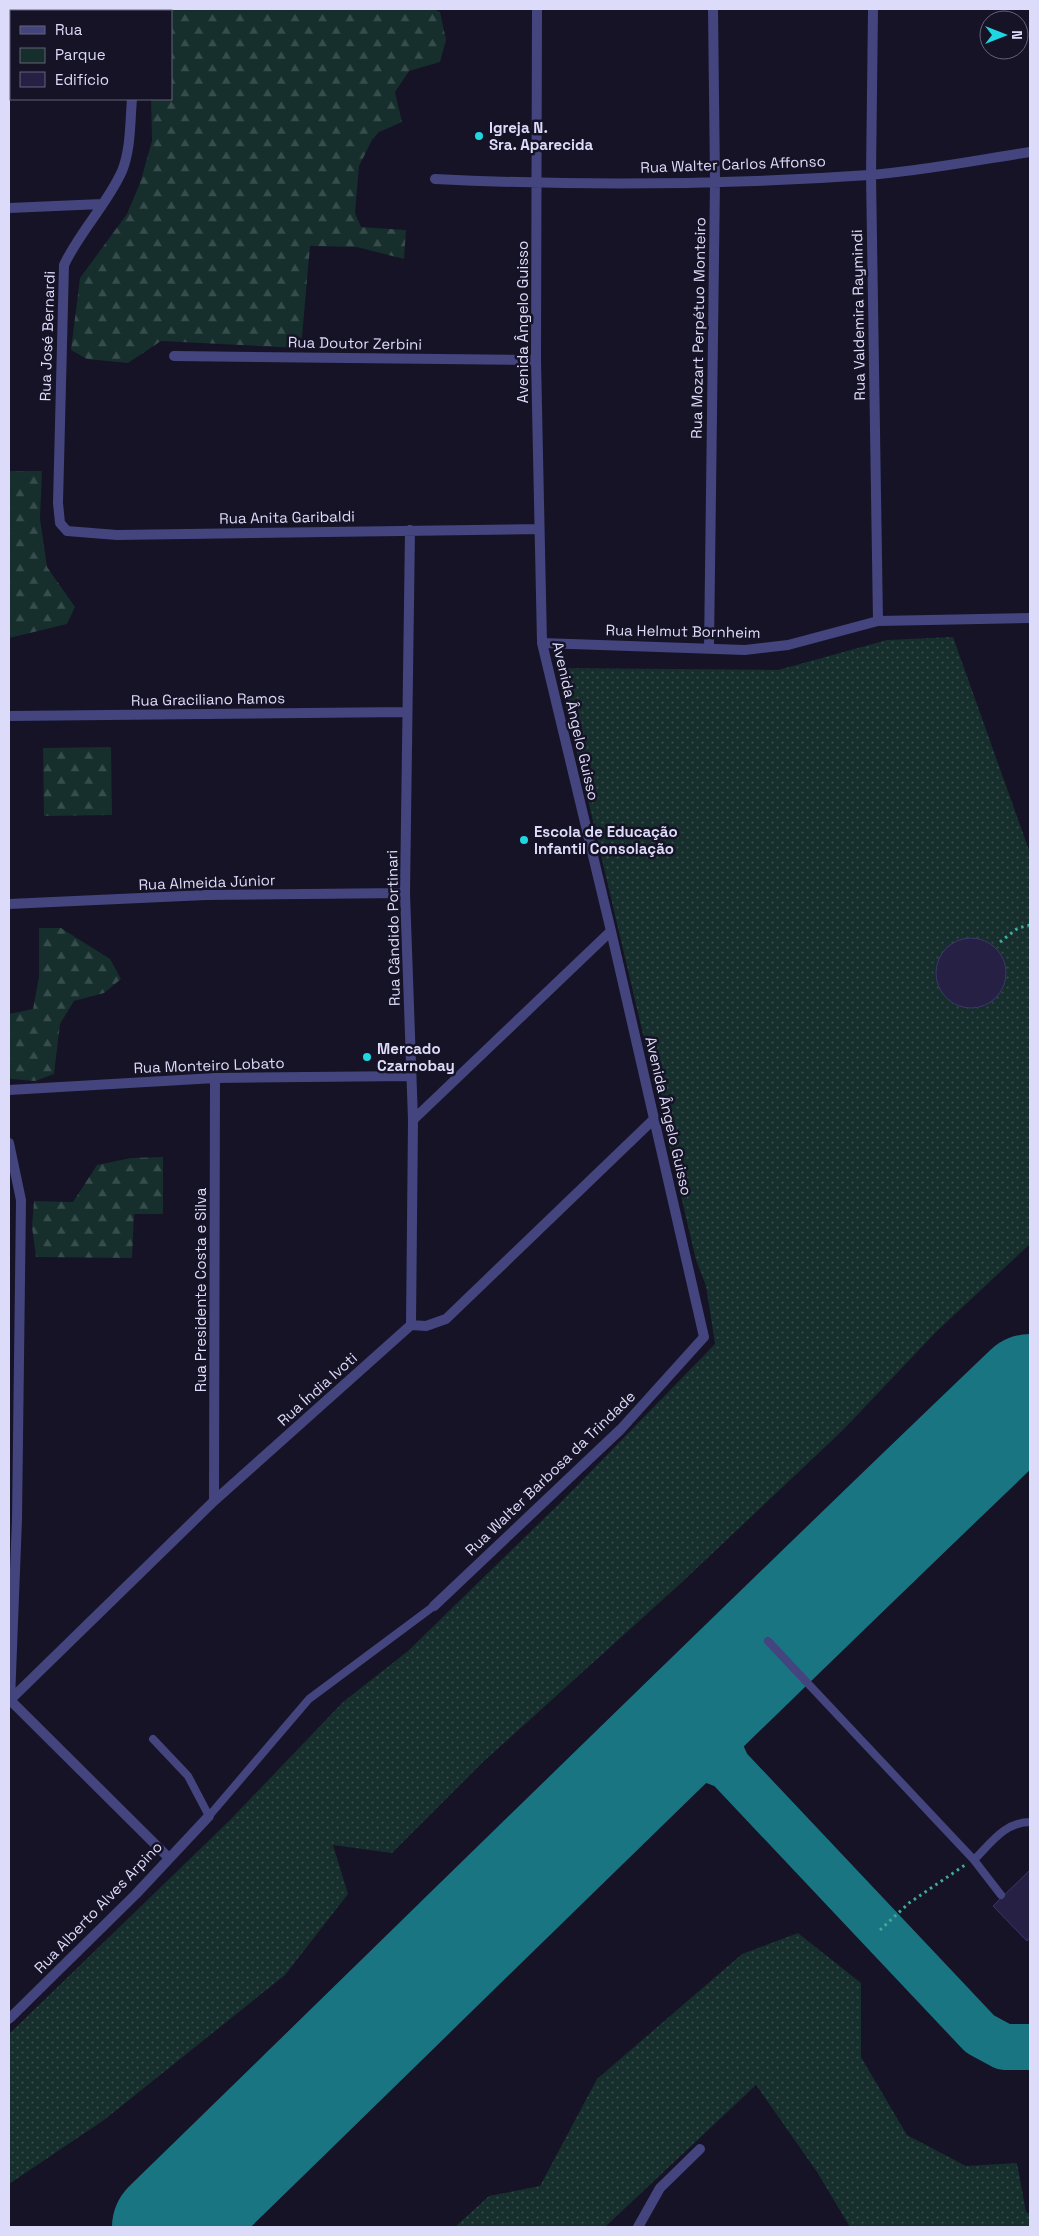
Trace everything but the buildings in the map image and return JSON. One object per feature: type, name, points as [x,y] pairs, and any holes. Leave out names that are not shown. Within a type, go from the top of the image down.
[{"type":"street","name":"Avenida Ângelo Guisso","points":[[537,9],[536,360],[538,529],[542,643],[611,931],[704,1337]]},
{"type":"street","name":"Rua Mozart Perpétuo Monteiro","points":[[709,648],[715,182],[713,9]]},
{"type":"street","name":"Rua Valdemira Raymindi","points":[[873,9],[871,174],[878,621]]},
{"type":"street","name":"Rua José Bernardi","points":[[58,503],[64,265],[74,242],[102,204],[123,170],[129,138],[132,100]]},
{"type":"street","name":"Rua Walter Carlos Affonso","points":[[435,179],[537,184],[715,182],[871,174],[1030,152]]},
{"type":"street","points":[[9,208],[102,204]]},
{"type":"street","name":"Rua Doutor Zerbini","points":[[174,356],[536,360]]},
{"type":"street","name":"Rua Anita Garibaldi","points":[[58,503],[60,523],[68,531],[117,535],[538,529]]},
{"type":"street","name":"Rua Cândido Portinari","points":[[410,530],[405,893],[413,1120],[411,1325]]},
{"type":"street","name":"Rua Helmut Bornheim","points":[[542,643],[745,650],[788,645],[878,621],[1030,618]]},
{"type":"street","name":"Rua Graciliano Ramos","points":[[9,716],[407,712]]},
{"type":"street","name":"Rua Almeida Júnior","points":[[9,904],[206,895],[405,893]]},
{"type":"street","points":[[413,1120],[611,931]]},
{"type":"street","name":"Rua Monteiro Lobato","points":[[9,1090],[215,1078],[411,1076]]},
{"type":"street","name":"Rua Presidente Costa e Silva","points":[[214,1501],[215,1078]]},
{"type":"street","points":[[411,1325],[426,1326],[446,1319],[654,1119]]},
{"type":"street","points":[[9,1143],[20,1200],[9,1700],[168,1857]]},
{"type":"street","name":"Rua Índia Ivoti","points":[[9,1700],[214,1501],[411,1325]]},
{"type":"street","name":"Rua Walter Barbosa da Trindade","points":[[434,1606],[621,1429],[704,1337]]},
{"type":"street","name":"Rua Alberto Alves Arpino","points":[[9,2019],[136,1894],[168,1857],[209,1816]]},
{"type":"street","points":[[638,2227],[660,2188],[700,2149]]},
{"type":"lane","points":[[153,1739],[188,1776],[209,1816],[310,1699],[434,1606]]},
{"type":"lane","points":[[768,1641],[974,1860],[1001,1895]]},
{"type":"lane","points":[[974,1860],[1002,1831],[1016,1822],[1030,1822]]},
{"type":"path","points":[[1000,942],[1018,928],[1030,925]]},
{"type":"path","points":[[880,1930],[928,1889],[974,1860]]},
{"type":"green space","points":[[434,9],[440,12],[446,40],[440,62],[409,71],[395,92],[402,122],[379,132],[372,140],[359,166],[355,213],[361,227],[406,230],[404,259],[357,247],[310,246],[301,348],[161,341],[128,363],[87,359],[71,350],[80,278],[127,214],[140,183],[152,141],[151,100],[172,100],[172,10],[166,10]]},
{"type":"green space","points":[[9,471],[42,471],[40,519],[47,567],[75,607],[67,624],[9,638]]},
{"type":"green space","points":[[953,637],[1030,853],[1030,1244],[935,1333],[842,1431],[680,1584],[483,1762],[392,1853],[333,1845],[348,1894],[285,1975],[104,2120],[9,2184],[9,2034],[230,1820],[343,1702],[408,1651],[564,1499],[715,1344],[706,1286],[696,1260],[557,668],[778,670],[887,640]]},
{"type":"green space","points":[[111,747],[112,815],[44,816],[43,748]]},
{"type":"green space","points":[[39,928],[61,928],[110,959],[121,979],[104,993],[74,1001],[60,1024],[54,1074],[35,1081],[11,1079],[9,1078],[9,1014],[33,1009],[39,977]]},
{"type":"green space","points":[[163,1157],[163,1214],[134,1214],[132,1258],[36,1257],[32,1227],[34,1201],[73,1202],[97,1165],[131,1158]]},
{"type":"green space","points":[[798,1933],[861,1983],[861,2057],[907,2135],[966,2166],[1017,2163],[1026,2212],[1030,2214],[1030,2227],[850,2227],[817,2172],[756,2085],[605,2227],[455,2227],[489,2196],[540,2186],[597,2079],[742,1954]]},
{"type":"taxiway","points":[[730,1678],[721,1700],[717,1722],[719,1744],[728,1767],[980,2034],[1004,2047],[1030,2047]]},
{"type":"taxiway","points":[[637,1772],[660,1761],[682,1756],[703,1758],[728,1767]]},
{"type":"runway","points":[[169,2227],[706,1703],[1030,1391]]},
{"type":"place","name":"Igreja N. Sra. Aparecida","points":[[479,136]]},
{"type":"place","name":"Escola de Educação Infantil Consolação","points":[[524,840]]},
{"type":"place","name":"Mercado Czarnobay","points":[[367,1057]]}]
